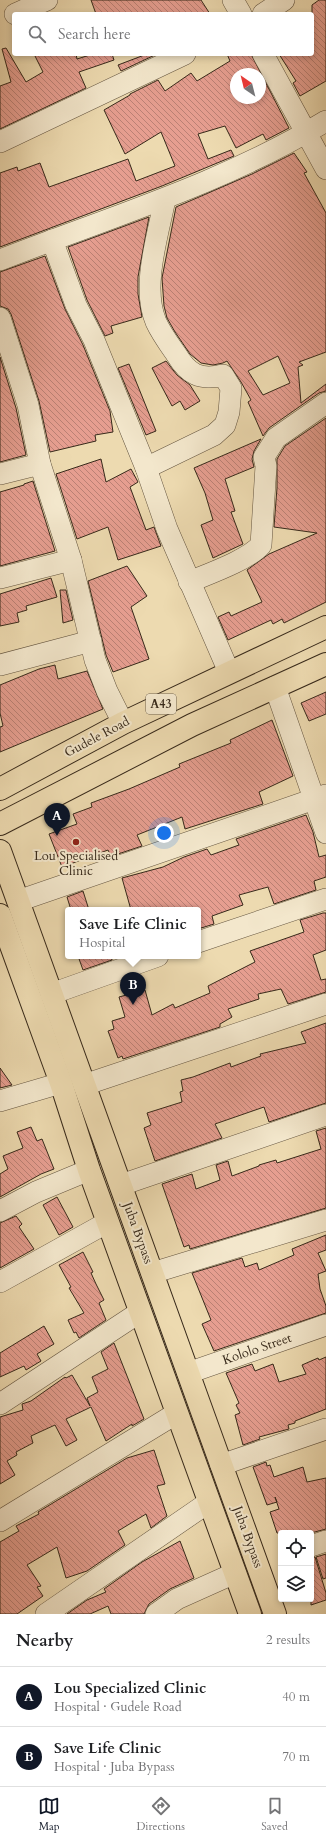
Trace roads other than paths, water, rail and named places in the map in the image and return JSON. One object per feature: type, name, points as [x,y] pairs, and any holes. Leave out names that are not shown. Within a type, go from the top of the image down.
[{"type":"main road","name":"Gudele Road","points":[[0,789],[123,723],[326,627]]},
{"type":"main road","name":"A43","points":[[0,824],[192,725],[326,664]]},
{"type":"main road","name":"Juba Bypass","points":[[0,851],[275,1614]]},
{"type":"main road","name":"Juba Bypass","points":[[0,915],[61,1083],[89,1170],[250,1614]]},
{"type":"street","points":[[20,12],[47,0]]},
{"type":"street","points":[[233,0],[240,12]]},
{"type":"street","points":[[265,12],[284,0]]},
{"type":"street","points":[[0,21],[12,15]]},
{"type":"street","points":[[0,142],[181,56]]},
{"type":"street","points":[[264,56],[326,169]]},
{"type":"street","points":[[0,260],[165,199],[229,173],[306,134],[326,121]]},
{"type":"street","points":[[146,468],[214,435],[225,426],[229,412],[231,388],[223,375],[212,378],[190,373],[177,356],[156,322],[152,302],[150,277],[165,199]]},
{"type":"street","points":[[52,240],[76,305],[94,340],[146,468],[167,529],[229,672]]},
{"type":"street","points":[[0,318],[8,370],[28,405],[40,464],[71,560],[95,660],[107,691],[123,723]]},
{"type":"street","points":[[189,582],[233,563],[256,550],[260,545],[266,466],[264,457],[276,438],[326,404]]},
{"type":"street","points":[[0,474],[40,464]]},
{"type":"street","points":[[0,578],[71,560]]},
{"type":"street","points":[[0,666],[91,641]]},
{"type":"street","points":[[276,687],[320,797],[326,833]]},
{"type":"street","points":[[18,901],[320,797]]},
{"type":"street","points":[[201,941],[326,899]]},
{"type":"street","points":[[52,994],[150,959]]},
{"type":"street","points":[[84,1085],[326,1004]]},
{"type":"street","points":[[0,1102],[61,1083]]},
{"type":"street","points":[[121,1185],[326,1115]]},
{"type":"street","points":[[0,1211],[36,1192],[89,1170]]},
{"type":"street","points":[[152,1273],[326,1220]]},
{"type":"street","points":[[0,1282],[108,1222]]},
{"type":"street","points":[[0,1404],[140,1312]]},
{"type":"street","name":"Kololo Street","points":[[188,1373],[326,1325]]},
{"type":"street","points":[[0,1521],[177,1413]]},
{"type":"street","points":[[222,1465],[326,1429]]},
{"type":"street","points":[[46,1614],[209,1502]]},
{"type":"street","points":[[314,1545],[326,1540]]},
{"type":"street","points":[[156,1614],[177,1599],[235,1573]]},
{"type":"place","name":"Lou Specialized Clinic","points":[[57,836]]},
{"type":"place","name":"Lou Specialised Clinic","points":[[76,842]]},
{"type":"place","name":"Save Life Clinic","points":[[133,1005]]}]
